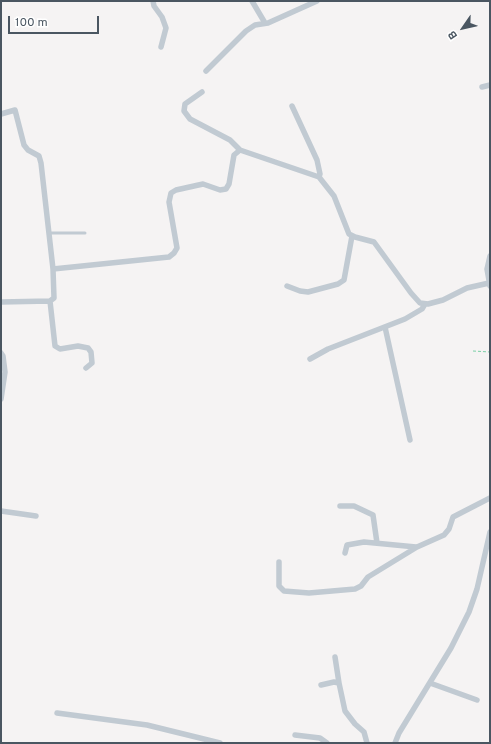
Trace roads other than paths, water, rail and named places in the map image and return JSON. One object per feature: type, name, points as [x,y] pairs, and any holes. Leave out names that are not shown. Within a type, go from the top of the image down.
[{"type":"street","points":[[153,1],[154,6],[162,17],[166,28],[161,47]]},
{"type":"street","points":[[252,1],[265,23]]},
{"type":"street","points":[[206,72],[255,25],[265,23],[317,1]]},
{"type":"street","points":[[482,87],[490,85]]},
{"type":"street","points":[[202,92],[185,104],[184,111],[190,119],[225,138],[240,150],[319,177],[334,196],[348,231],[352,236],[374,242],[418,301],[425,304],[443,300],[468,288],[489,285],[487,269],[490,256]]},
{"type":"street","points":[[292,106],[317,160],[320,174],[319,177]]},
{"type":"street","points":[[1,114],[15,110],[24,144],[28,150],[36,153],[40,159],[53,269],[54,298],[50,301],[1,302]]},
{"type":"street","points":[[53,269],[169,257],[177,248],[169,202],[171,193],[176,190],[203,184],[220,190],[226,189],[229,184],[234,155],[240,150]]},
{"type":"street","points":[[287,286],[300,291],[308,292],[338,284],[344,280],[352,236]]},
{"type":"street","points":[[50,301],[55,346],[60,349],[78,346],[88,348],[92,363],[86,368]]},
{"type":"street","points":[[310,359],[328,349],[418,313],[425,304]]},
{"type":"street","points":[[385,327],[410,440]]},
{"type":"street","points":[[1,353],[4,356],[5,372],[1,399]]},
{"type":"street","points":[[278,562],[279,586],[284,591],[309,592],[355,589],[361,586],[368,577],[417,547],[444,535],[449,529],[452,517],[490,498]]},
{"type":"street","points":[[340,506],[354,506],[373,515],[377,543]]},
{"type":"street","points":[[1,511],[36,516]]},
{"type":"street","points":[[395,743],[398,733],[451,648],[469,612],[477,589],[490,532]]},
{"type":"street","points":[[345,553],[347,545],[364,542],[417,547]]},
{"type":"street","points":[[335,657],[345,711],[355,724],[364,732],[367,743]]},
{"type":"street","points":[[321,685],[334,682],[339,683]]},
{"type":"street","points":[[430,683],[477,700]]},
{"type":"street","points":[[57,713],[147,725],[220,743]]},
{"type":"street","points":[[295,735],[320,738],[327,743]]},
{"type":"lane","points":[[49,233],[85,232]]}]
